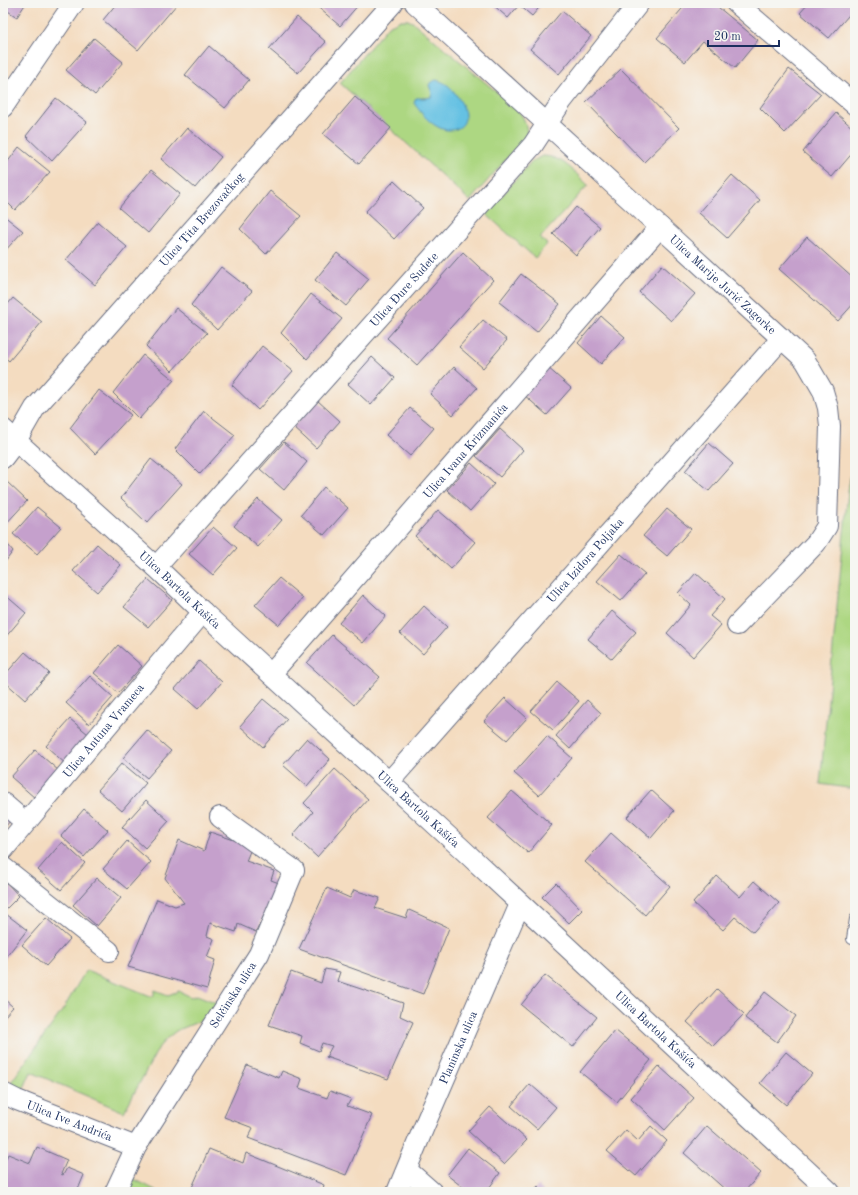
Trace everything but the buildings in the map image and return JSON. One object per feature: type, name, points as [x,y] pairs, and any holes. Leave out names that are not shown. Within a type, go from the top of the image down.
[{"type":"street","points":[[3,107],[74,3]]},
{"type":"street","name":"Ulica Tita Brezovačkog","points":[[3,458],[9,435],[35,408],[393,3]]},
{"type":"street","name":"Ulica Marije Jurić Zagorke","points":[[415,3],[782,338],[805,360],[823,391],[828,408],[830,426],[827,526],[816,543],[736,625]]},
{"type":"street","name":"Ulica Đure Sudete","points":[[156,567],[533,145],[562,101],[638,3]]},
{"type":"street","points":[[736,3],[855,105]]},
{"type":"street","name":"Ulica Ivana Krizmanića","points":[[271,674],[660,226]]},
{"type":"street","name":"Ulica Izidora Poljaka","points":[[389,782],[782,338]]},
{"type":"street","name":"Ulica Bartola Kašića","points":[[9,435],[156,567],[830,1192]]},
{"type":"street","name":"Ulica Antuna Vrameca","points":[[3,850],[203,612]]},
{"type":"street","points":[[3,803],[25,822]]},
{"type":"street","name":"Selčinska ulica","points":[[115,1192],[136,1147],[258,954],[294,870],[220,817]]},
{"type":"street","points":[[3,867],[109,951]]},
{"type":"street","name":"Planinska ulica","points":[[397,1192],[520,904]]},
{"type":"street","name":"Ulica Ive Andrića","points":[[3,1093],[136,1147]]},
{"type":"street","points":[[407,1170],[432,1192]]},
{"type":"lane","points":[[855,919],[852,939],[855,939]]},
{"type":"green space","points":[[401,20],[408,20],[414,23],[516,108],[524,120],[527,135],[470,201],[340,83],[388,26]],"holes":[[[429,85],[456,130],[422,98],[431,97],[432,93]]]},
{"type":"green space","points":[[542,156],[562,162],[573,170],[588,185],[540,238],[547,244],[535,258],[486,214],[531,162]]},
{"type":"green space","points":[[855,447],[855,789],[820,784],[848,491]]},
{"type":"green space","points":[[86,970],[153,997],[155,990],[168,995],[179,991],[191,997],[197,995],[222,1005],[214,1015],[176,1031],[166,1039],[159,1047],[124,1112],[31,1072],[23,1090],[9,1085],[64,1008]]},
{"type":"green space","points":[[128,1176],[159,1192],[120,1192]]},
{"type":"water","points":[[436,80],[443,82],[451,88],[462,105],[465,113],[465,120],[457,129],[448,130],[436,126],[425,117],[414,103],[416,98],[431,97],[432,93],[429,85],[431,82]]}]
